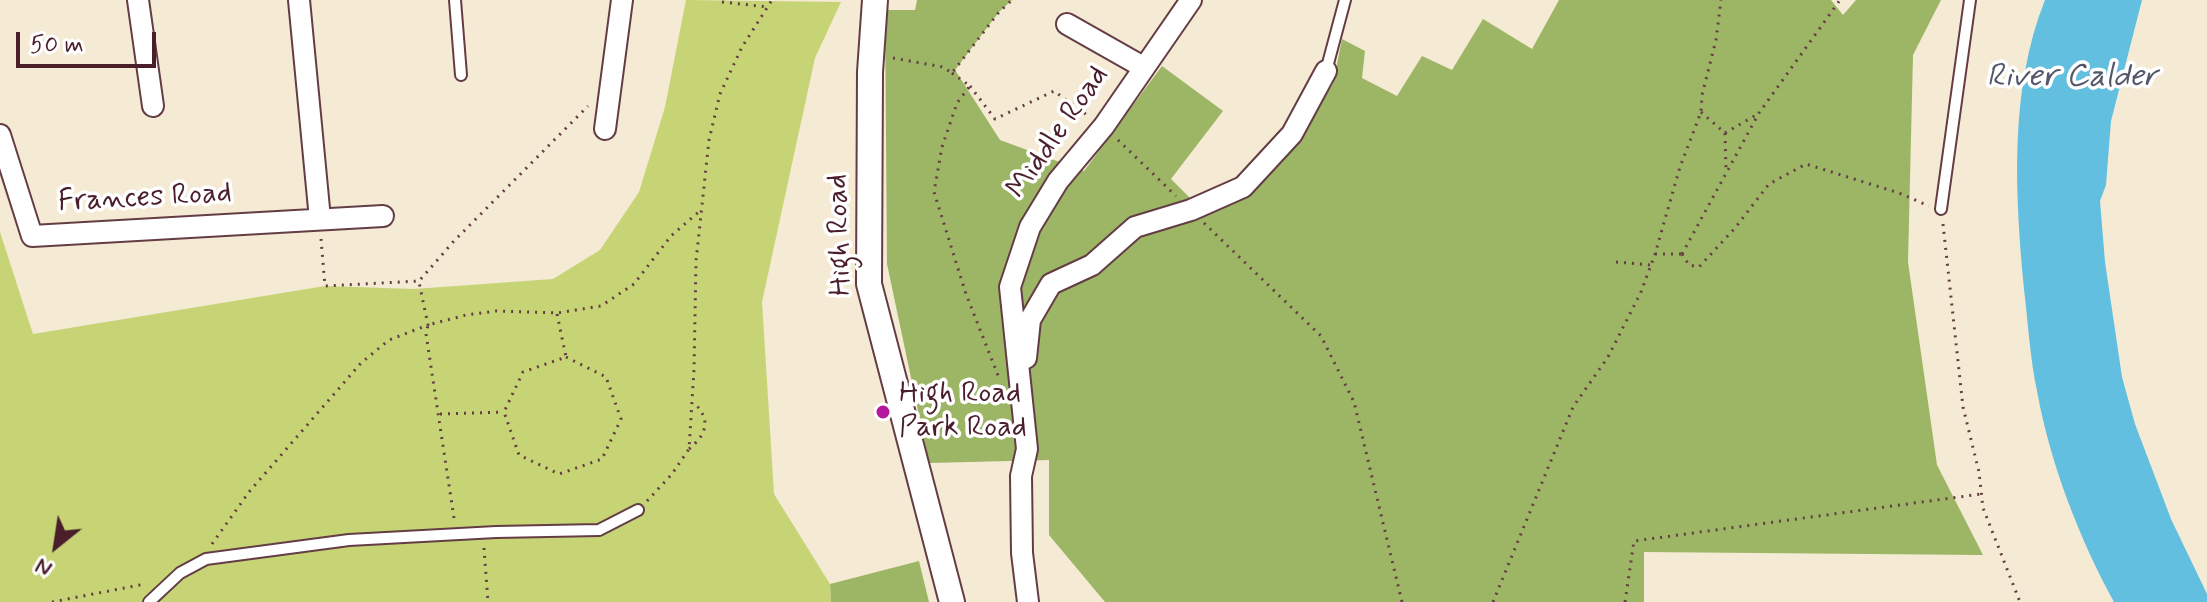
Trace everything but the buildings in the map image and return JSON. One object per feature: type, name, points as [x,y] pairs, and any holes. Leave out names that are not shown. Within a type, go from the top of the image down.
[{"type":"street","points":[[138,0],[153,106]]},
{"type":"street","points":[[299,0],[320,219]]},
{"type":"street","points":[[605,129],[622,0]]},
{"type":"street","name":"High Road","points":[[875,0],[870,72],[869,284],[952,602]]},
{"type":"street","name":"Middle Road","points":[[1028,602],[1022,553],[1021,476],[1027,449],[1010,287],[1030,227],[1058,181],[1104,126],[1191,0]]},
{"type":"street","points":[[1067,24],[1143,67]]},
{"type":"street","points":[[1027,449],[1033,431],[1025,365],[1030,320],[1051,284],[1092,265],[1135,227],[1191,210],[1243,187],[1292,134],[1326,71]]},
{"type":"street","name":"Frances Road","points":[[0,135],[32,236],[383,216]]},
{"type":"lane","points":[[455,0],[461,75]]},
{"type":"lane","points":[[1326,71],[1345,0]]},
{"type":"lane","points":[[1941,209],[1970,0]]},
{"type":"lane","points":[[149,602],[173,580],[206,559],[349,540],[483,532],[599,530],[638,510]]},
{"type":"path","points":[[689,449],[696,261],[709,140],[720,94],[742,47],[772,0]]},
{"type":"path","points":[[952,73],[999,12],[1012,0]]},
{"type":"path","points":[[1493,602],[1573,407],[1608,357],[1641,292],[1680,167],[1701,112],[1721,0]]},
{"type":"path","points":[[1682,254],[1759,113],[1840,0]]},
{"type":"path","points":[[722,2],[768,7]]},
{"type":"path","points":[[870,72],[882,55],[943,67],[970,86],[957,103],[934,192],[966,294],[999,379]]},
{"type":"path","points":[[320,219],[325,286],[419,281],[454,241],[597,97]]},
{"type":"path","points":[[1701,112],[1725,133],[1726,173]]},
{"type":"path","points":[[1725,133],[1759,113]]},
{"type":"path","points":[[1682,254],[1689,265],[1699,267],[1769,184],[1806,164],[1941,209],[1963,407],[1973,442],[1983,508],[2020,602]]},
{"type":"path","points":[[198,564],[249,492],[361,363],[389,340],[466,315],[496,311],[557,313],[601,306],[634,284],[671,236],[701,210]]},
{"type":"path","points":[[1191,210],[1321,336],[1354,402],[1402,602]]},
{"type":"path","points":[[1655,254],[1682,254]]},
{"type":"path","points":[[1616,262],[1651,265]]},
{"type":"path","points":[[419,281],[428,325],[426,334],[456,534]]},
{"type":"path","points":[[557,313],[566,357]]},
{"type":"path","points":[[566,357],[606,377],[621,419],[602,459],[559,474],[519,455],[504,412],[523,372],[566,357]]},
{"type":"path","points":[[638,510],[672,474],[689,449],[703,437],[706,424],[701,410],[692,402]]},
{"type":"path","points":[[439,414],[504,412]]},
{"type":"path","points":[[1625,602],[1634,541],[1981,494]]},
{"type":"path","points":[[483,532],[488,602]]},
{"type":"path","points":[[52,602],[103,590],[173,580]]},
{"type":"green space","points":[[686,0],[841,2],[815,58],[762,302],[774,494],[830,584],[831,602],[0,602],[0,232],[33,334],[325,286],[414,289],[553,279],[600,250],[639,192],[665,107]]},
{"type":"green space","points":[[917,0],[1012,0],[999,12],[955,70],[1000,140],[1084,171],[1162,66],[1223,111],[1171,179],[1206,214],[1300,135],[1333,84],[1342,39],[1365,51],[1362,78],[1397,96],[1422,56],[1452,70],[1483,19],[1532,49],[1559,0],[1831,0],[1843,15],[1856,0],[1941,0],[1913,55],[1908,262],[1937,465],[1983,555],[1644,552],[1644,602],[1105,602],[1049,535],[1049,460],[929,463],[887,264],[885,10],[915,10]]},
{"type":"green space","points":[[919,561],[929,602],[831,602],[830,584]]},
{"type":"water","name":"River Calder","points":[[2045,0],[2142,0],[2111,121],[2106,185],[2100,201],[2105,262],[2122,377],[2135,424],[2171,519],[2207,594],[2207,602],[2114,602],[2078,526],[2050,445],[2031,353],[2017,180],[2025,70]]},
{"type":"place","name":"High Road Park Road","points":[[883,412]]}]
